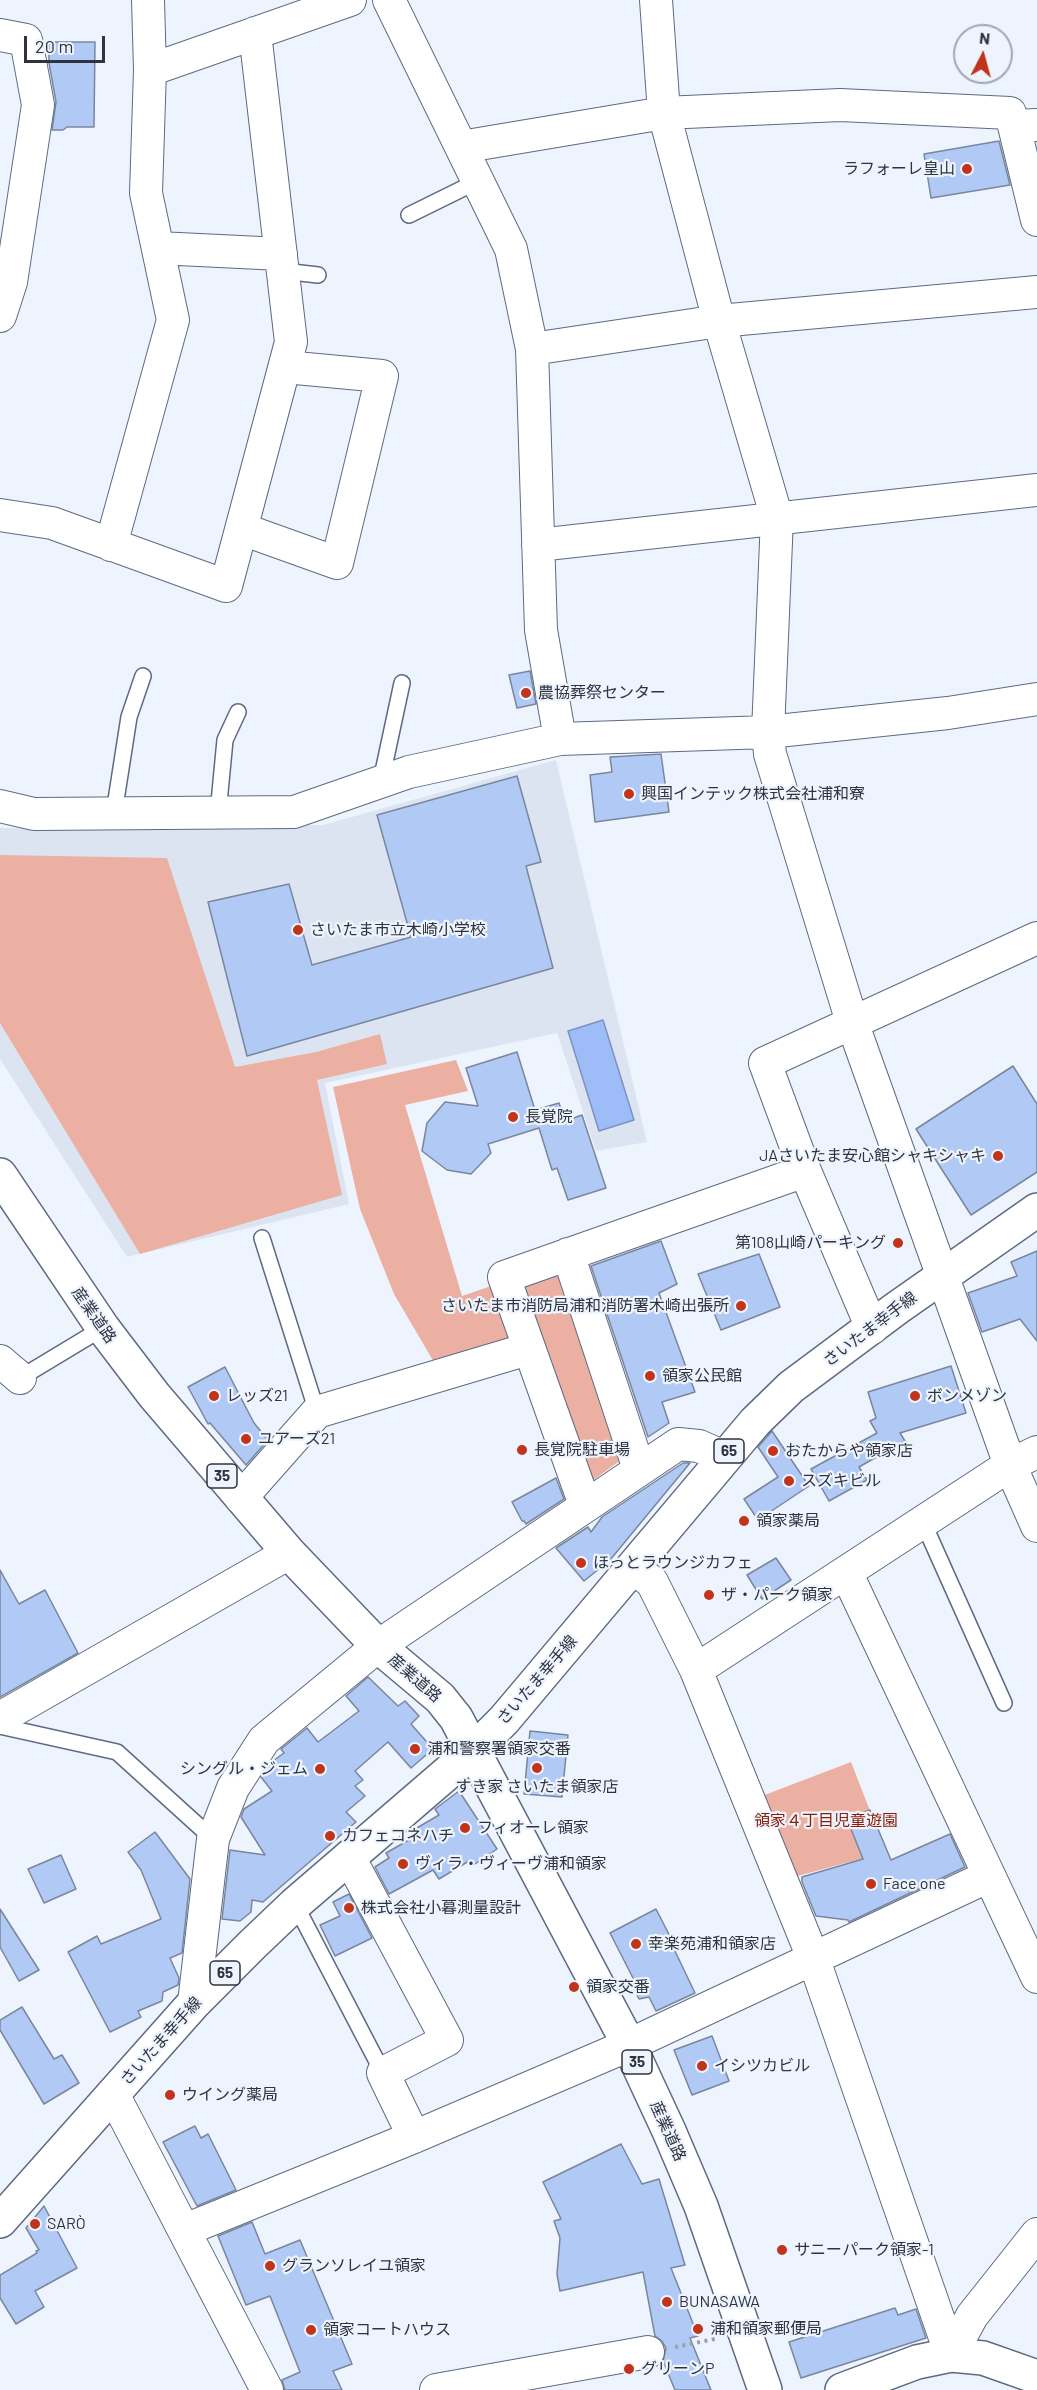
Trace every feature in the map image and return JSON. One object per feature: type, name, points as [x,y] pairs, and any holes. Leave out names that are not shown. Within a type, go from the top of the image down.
[{"type":"main road","name":"産業道路","points":[[0,1175],[102,1328],[154,1395],[289,1553],[378,1646],[440,1698],[456,1718],[629,2046],[669,2131],[701,2206],[765,2390]]},
{"type":"main road","name":"さいたま幸手線","points":[[0,2221],[194,2003],[295,1904],[474,1750],[504,1720],[755,1422],[791,1387],[941,1276],[1037,1210]]},
{"type":"main road","points":[[842,2390],[917,2362],[951,2355],[983,2358],[1037,2377]]},
{"type":"street","points":[[111,545],[173,320],[146,193],[150,70],[150,4],[148,0]]},
{"type":"street","points":[[150,70],[350,0]]},
{"type":"street","points":[[389,0],[511,249],[532,349],[541,630],[560,739]]},
{"type":"street","points":[[656,0],[664,112],[719,321],[777,518],[768,732],[770,753],[852,1022],[941,1276],[1024,1459],[1037,1526]]},
{"type":"street","points":[[0,515],[52,524],[226,586],[291,342],[255,33]]},
{"type":"street","points":[[0,35],[26,40],[38,105],[11,282],[0,316]]},
{"type":"street","points":[[461,147],[664,112],[840,105],[1010,114],[1026,125],[1037,220]]},
{"type":"street","points":[[158,248],[282,263]]},
{"type":"street","points":[[532,349],[719,321],[1037,292]]},
{"type":"street","points":[[242,529],[337,563],[382,376],[285,367]]},
{"type":"street","points":[[538,545],[1037,490]]},
{"type":"street","points":[[0,806],[34,814],[294,812],[409,772],[560,739],[768,732],[948,713],[1037,699]]},
{"type":"street","points":[[872,1328],[805,1171],[765,1063],[1037,938]]},
{"type":"street","points":[[585,1505],[504,1277],[805,1171]]},
{"type":"street","points":[[568,1254],[639,1469]]},
{"type":"street","points":[[241,1498],[317,1412],[528,1349]]},
{"type":"street","points":[[194,2003],[213,1839],[232,1788],[264,1740],[378,1646],[678,1444],[699,1446],[724,1457]]},
{"type":"street","points":[[696,1670],[1024,1459]]},
{"type":"street","points":[[0,1718],[289,1553]]},
{"type":"street","points":[[633,1568],[652,1582],[696,1670],[814,1960],[951,2355]]},
{"type":"street","points":[[846,1572],[1037,1977]]},
{"type":"street","points":[[349,1857],[447,2040],[383,2073],[414,2137]]},
{"type":"street","points":[[185,2230],[629,2046],[989,1876]]},
{"type":"street","points":[[113,2094],[267,2390]]},
{"type":"street","points":[[951,2355],[972,2316],[1037,2234]]},
{"type":"street","points":[[436,2390],[537,2382],[648,2352]]},
{"type":"lane","points":[[409,215],[478,181]]},
{"type":"lane","points":[[282,263],[318,275]]},
{"type":"lane","points":[[114,813],[129,717],[143,676]]},
{"type":"lane","points":[[381,781],[402,683]]},
{"type":"lane","points":[[218,813],[225,740],[238,712]]},
{"type":"lane","points":[[262,1238],[317,1412]]},
{"type":"lane","points":[[10,1370],[102,1328]]},
{"type":"lane","points":[[923,1522],[1004,1703]]},
{"type":"lane","points":[[0,1726],[117,1752],[213,1839]]},
{"type":"lane","points":[[295,1904],[383,2073]]},
{"type":"path","points":[[648,2352],[745,2334]]},
{"type":"shaded area","name":"さいたま市立木崎小学校","points":[[556,760],[647,1142],[596,1151],[557,1033],[325,1083],[349,1204],[127,1257],[0,1059],[0,828],[323,825]]},
{"type":"green space","points":[[0,855],[167,858],[235,1067],[316,1052],[380,1034],[387,1064],[317,1080],[342,1195],[140,1254],[0,1023]]},
{"type":"green space","points":[[456,1060],[468,1091],[405,1105],[462,1296],[500,1283],[519,1340],[438,1369],[394,1294],[360,1209],[333,1087]]},
{"type":"green space","points":[[555,1266],[621,1460],[585,1486],[514,1280]]},
{"type":"green space","name":"領家４丁目児童遊園","points":[[851,1762],[886,1852],[794,1877],[762,1796]]},
{"type":"water","points":[[603,1020],[634,1120],[599,1131],[568,1031]]},
{"type":"building","points":[[49,42],[95,42],[94,127],[67,127],[63,130],[52,130],[56,102],[49,63]]},
{"type":"building","name":"ラフォーレ皇山","points":[[999,141],[1010,185],[931,198],[924,154]]},
{"type":"building","points":[[530,671],[536,704],[517,708],[509,675]]},
{"type":"building","name":"興国インテック株式会社浦和寮","points":[[661,754],[669,812],[595,822],[590,775],[612,772],[610,757]]},
{"type":"building","points":[[517,776],[541,862],[526,866],[553,968],[247,1056],[208,902],[289,884],[312,965],[411,937],[377,815]]},
{"type":"building","points":[[517,1052],[535,1110],[559,1103],[565,1121],[582,1115],[606,1188],[568,1200],[557,1168],[552,1170],[539,1128],[488,1144],[491,1153],[471,1174],[447,1170],[422,1151],[427,1123],[445,1102],[478,1106],[466,1068]]},
{"type":"building","points":[[1013,1066],[1037,1104],[1037,1172],[971,1215],[916,1129]]},
{"type":"building","points":[[661,1241],[677,1284],[659,1293],[695,1392],[662,1402],[669,1423],[648,1437],[591,1266]]},
{"type":"building","points":[[1037,1251],[1037,1341],[1020,1319],[982,1332],[968,1293],[1017,1276],[1011,1262]]},
{"type":"building","points":[[759,1254],[780,1307],[721,1330],[698,1274]]},
{"type":"building","points":[[951,1366],[966,1413],[900,1433],[905,1441],[859,1467],[867,1480],[829,1501],[811,1469],[877,1433],[870,1421],[876,1418],[868,1392]]},
{"type":"building","points":[[225,1367],[254,1423],[268,1440],[246,1465],[210,1423],[208,1424],[188,1387]]},
{"type":"building","name":"スズキビル","points":[[772,1431],[809,1486],[758,1520],[744,1499],[778,1477],[758,1447]]},
{"type":"building","points":[[683,1463],[690,1463],[610,1560],[584,1581],[556,1548],[588,1527],[591,1532],[602,1517]]},
{"type":"building","points":[[556,1478],[564,1499],[526,1524],[512,1502]]},
{"type":"building","points":[[776,1558],[791,1580],[762,1599],[747,1575]]},
{"type":"building","points":[[0,1570],[19,1604],[45,1590],[78,1653],[0,1697]]},
{"type":"building","points":[[368,1677],[398,1706],[405,1701],[419,1716],[411,1724],[433,1749],[411,1768],[388,1742],[355,1771],[363,1780],[355,1786],[365,1796],[346,1812],[356,1822],[263,1902],[252,1900],[251,1912],[240,1921],[222,1919],[230,1850],[265,1855],[241,1817],[244,1809],[272,1791],[261,1777],[270,1763],[284,1753],[281,1749],[307,1728],[318,1742],[359,1711],[346,1696]]},
{"type":"building","points":[[530,1731],[568,1735],[562,1797],[524,1794]]},
{"type":"building","points":[[459,1791],[497,1849],[472,1866],[469,1861],[439,1879],[433,1870],[389,1894],[375,1867],[389,1858],[386,1853],[414,1837],[410,1832],[439,1815],[435,1809]]},
{"type":"building","points":[[870,1810],[891,1860],[950,1834],[965,1867],[849,1922],[816,1916],[802,1877],[863,1859],[847,1819]]},
{"type":"building","points":[[155,1832],[190,1879],[182,1953],[170,1958],[179,1978],[178,1985],[163,1992],[162,2001],[138,2011],[141,2017],[110,2032],[68,1952],[97,1936],[101,1944],[161,1919],[141,1870],[128,1852]]},
{"type":"building","points":[[61,1855],[76,1889],[44,1903],[28,1869]]},
{"type":"building","points":[[349,1894],[372,1938],[335,1956],[320,1925],[340,1916],[333,1902]]},
{"type":"building","points":[[0,1909],[39,1970],[19,1981],[0,1947]]},
{"type":"building","points":[[656,1909],[695,1993],[656,2011],[649,1997],[639,1999],[630,1981],[634,1980],[610,1933]]},
{"type":"building","points":[[22,2007],[54,2059],[62,2055],[79,2083],[44,2104],[0,2030],[0,2020]]},
{"type":"building","name":"イシツカビル","points":[[712,2036],[729,2081],[692,2095],[674,2050]]},
{"type":"building","points":[[195,2126],[201,2138],[208,2134],[236,2190],[197,2206],[163,2142]]},
{"type":"building","points":[[621,2144],[642,2184],[659,2179],[685,2265],[671,2268],[698,2336],[690,2338],[711,2390],[675,2390],[663,2361],[666,2348],[655,2336],[643,2272],[560,2291],[557,2274],[560,2238],[554,2221],[561,2219],[543,2182]]},
{"type":"building","points":[[44,2206],[77,2268],[35,2291],[44,2307],[16,2324],[0,2298],[0,2275],[39,2250],[26,2228]]},
{"type":"building","points":[[252,2222],[265,2254],[300,2240],[352,2364],[333,2371],[342,2390],[285,2390],[282,2380],[300,2372],[270,2296],[246,2305],[218,2236]]},
{"type":"building","points":[[895,2308],[898,2315],[916,2309],[926,2338],[801,2378],[789,2342]]},
{"type":"place","name":"ラフォーレ皇山","points":[[967,169]]},
{"type":"place","name":"農協葬祭センター","points":[[526,693]]},
{"type":"place","name":"興国インテック株式会社浦和寮","points":[[629,794]]},
{"type":"place","name":"さいたま市立木崎小学校","points":[[298,930]]},
{"type":"place","name":"長覚院","points":[[513,1117]]},
{"type":"place","name":"JAさいたま安心館シャキシャキ","points":[[998,1156]]},
{"type":"place","name":"第108山崎パーキング","points":[[898,1243]]},
{"type":"place","name":"さいたま市消防局浦和消防署木崎出張所","points":[[741,1306]]},
{"type":"place","name":"領家公民館","points":[[650,1376]]},
{"type":"place","name":"レッズ21","points":[[214,1396]]},
{"type":"place","name":"ボンメゾン","points":[[915,1396]]},
{"type":"place","name":"ユアーズ21","points":[[246,1439]]},
{"type":"place","name":"長覚院駐車場","points":[[522,1450]]},
{"type":"place","name":"おたからや領家店","points":[[773,1451]]},
{"type":"place","name":"スズキビル","points":[[789,1481]]},
{"type":"place","name":"領家薬局","points":[[744,1521]]},
{"type":"place","name":"ほっとラウンジカフェ","points":[[581,1563]]},
{"type":"place","name":"ザ・パーク領家","points":[[709,1595]]},
{"type":"place","name":"浦和警察署領家交番","points":[[415,1749]]},
{"type":"place","name":"すき家 さいたま領家店","points":[[537,1768]]},
{"type":"place","name":"シングル・ジェム","points":[[320,1769]]},
{"type":"place","name":"フィオーレ領家","points":[[465,1828]]},
{"type":"place","name":"カフェコネハチ","points":[[330,1836]]},
{"type":"place","name":"ヴィラ・ヴィーヴ浦和領家","points":[[403,1864]]},
{"type":"place","name":"Face one","points":[[871,1884]]},
{"type":"place","name":"株式会社小暮測量設計","points":[[349,1908]]},
{"type":"place","name":"幸楽苑浦和領家店","points":[[636,1944]]},
{"type":"place","name":"領家交番","points":[[574,1987]]},
{"type":"place","name":"イシツカビル","points":[[702,2066]]},
{"type":"place","name":"ウイング薬局","points":[[170,2095]]},
{"type":"place","name":"SARÒ","points":[[35,2224]]},
{"type":"place","name":"サニーパーク領家-1","points":[[782,2250]]},
{"type":"place","name":"グランソレイユ領家","points":[[270,2266]]},
{"type":"place","name":"BUNASAWA","points":[[667,2302]]},
{"type":"place","name":"浦和領家郵便局","points":[[698,2329]]},
{"type":"place","name":"領家コートハウス","points":[[311,2330]]},
{"type":"place","name":"グリーンP","points":[[629,2369]]}]
